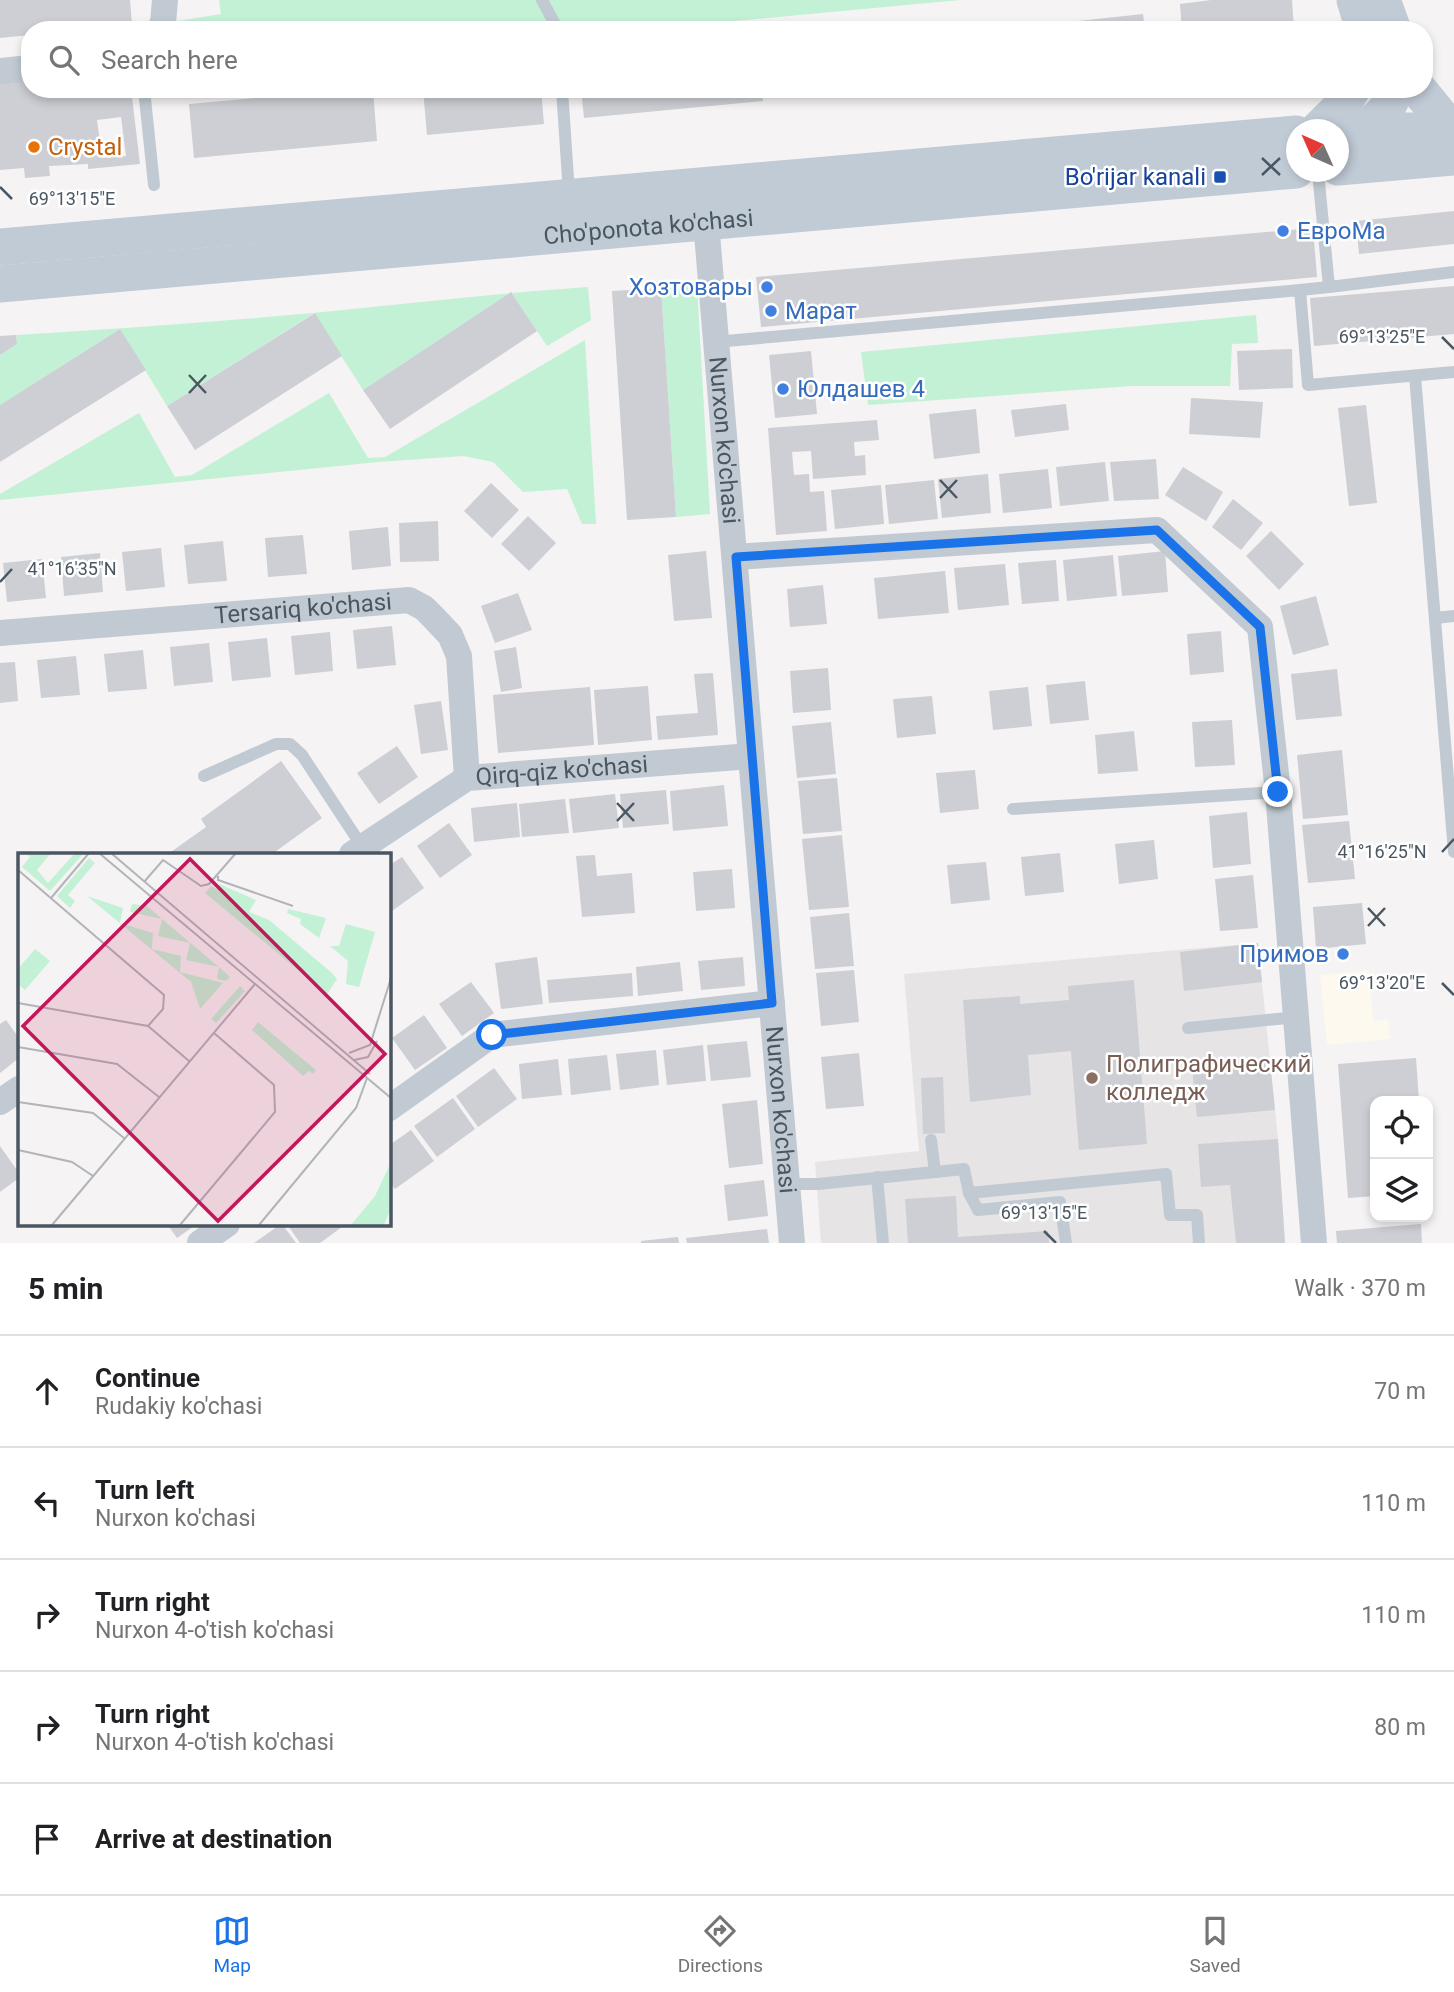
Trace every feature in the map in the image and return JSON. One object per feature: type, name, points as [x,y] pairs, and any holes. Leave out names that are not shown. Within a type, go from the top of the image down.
[{"type":"main road","points":[[1329,119],[1346,98]]},
{"type":"main road","points":[[1353,131],[1386,110],[1392,98]]},
{"type":"main road","points":[[1425,98],[1454,138]]},
{"type":"main road","points":[[1353,131],[1454,138]]},
{"type":"main road","name":"Cho'ponota ko'chasi","points":[[0,247],[1286,135]]},
{"type":"main road","points":[[1349,164],[1454,138]]},
{"type":"main road","name":"Cho'ponota ko'chasi","points":[[0,284],[1286,171]]},
{"type":"main road","points":[[702,185],[706,222]]},
{"type":"street","points":[[163,21],[165,0]]},
{"type":"street","points":[[0,71],[21,69]]},
{"type":"street","name":"Nurxon ko'chasi","points":[[706,222],[792,1243]]},
{"type":"street","points":[[736,557],[1157,530],[1260,627],[1278,792],[1314,1243]]},
{"type":"street","name":"Tersariq ko'chasi","points":[[0,633],[410,600],[424,608],[450,635],[459,656],[467,778]]},
{"type":"street","name":"Qirq-qiz ko'chasi","points":[[358,852],[467,778],[751,756]]},
{"type":"street","points":[[390,1108],[492,1035],[772,1003]]},
{"type":"street","points":[[0,1102],[18,1089]]},
{"type":"street","points":[[200,1243],[224,1226]]},
{"type":"lane","points":[[542,0],[553,21]]},
{"type":"lane","points":[[145,98],[154,185]]},
{"type":"lane","points":[[563,98],[569,197]]},
{"type":"lane","points":[[1319,182],[1329,287]]},
{"type":"lane","points":[[715,342],[1300,290],[1454,272]]},
{"type":"lane","points":[[1300,290],[1308,384],[1454,372]]},
{"type":"lane","points":[[1415,376],[1454,852]]},
{"type":"lane","points":[[1435,618],[1454,616]]},
{"type":"lane","points":[[204,776],[276,744],[290,744],[302,755],[358,852]]},
{"type":"lane","points":[[1013,809],[1278,792]]},
{"type":"lane","points":[[1188,1028],[1297,1017]]},
{"type":"lane","points":[[931,1140],[935,1172]]},
{"type":"lane","points":[[787,1184],[818,1184],[964,1169],[969,1193],[978,1210],[1060,1202],[1066,1243]]},
{"type":"lane","points":[[969,1193],[1166,1174],[1170,1216],[1198,1215],[1199,1243]]},
{"type":"lane","points":[[877,1177],[883,1243]]},
{"type":"shaded area","name":"Полиграфический колледж","points":[[1258,943],[1278,1139],[1285,1243],[821,1243],[815,1162],[919,1151],[904,974]]},
{"type":"shaded area","points":[[1369,970],[1373,1021],[1388,1019],[1390,1039],[1327,1045],[1320,975]]},
{"type":"green space","points":[[219,0],[960,0],[735,21],[178,21],[221,14]]},
{"type":"green space","points":[[697,286],[710,514],[676,517],[661,288]]},
{"type":"green space","points":[[588,287],[591,320],[547,346],[512,293]]},
{"type":"green space","points":[[509,293],[363,390],[314,313],[167,406],[120,329],[0,405],[0,355],[17,344],[16,335],[276,316]]},
{"type":"green space","points":[[1256,315],[1258,343],[1232,344],[1230,386],[1132,386],[868,405],[861,352]]},
{"type":"green space","points":[[585,340],[596,524],[582,524],[567,489],[523,492],[493,462],[463,456],[0,500],[0,494],[139,413],[175,477],[192,475],[329,393],[368,458],[385,457]]},
{"type":"building","points":[[0,0],[130,0],[132,21],[21,21],[21,36],[0,38]]},
{"type":"building","points":[[1211,0],[1292,0],[1293,21],[1181,21],[1180,4]]},
{"type":"building","points":[[1143,14],[1144,21],[1078,21]]},
{"type":"building","points":[[21,78],[21,98],[132,98],[140,164],[88,169],[88,164],[49,166],[50,176],[25,178],[24,168],[0,170],[0,79]],"holes":[[[121,117],[126,156],[102,158],[97,120]]]},
{"type":"building","points":[[256,98],[374,98],[377,141],[194,158],[189,104]]},
{"type":"building","points":[[424,98],[542,98],[544,124],[427,135]]},
{"type":"building","points":[[582,98],[763,98],[763,101],[584,118]]},
{"type":"building","points":[[1454,211],[1454,244],[1359,254],[1356,221]]},
{"type":"building","points":[[1313,228],[1317,277],[761,327],[756,277]]},
{"type":"building","points":[[1454,286],[1454,334],[1314,346],[1310,298]]},
{"type":"building","points":[[661,288],[676,517],[627,520],[612,291]]},
{"type":"building","points":[[511,292],[537,331],[390,429],[363,390]]},
{"type":"building","points":[[315,313],[342,356],[195,450],[167,406]]},
{"type":"building","points":[[120,329],[146,370],[0,462],[0,405]]},
{"type":"building","points":[[16,335],[17,344],[0,355],[0,336]]},
{"type":"building","points":[[1292,349],[1293,388],[1239,390],[1237,351]]},
{"type":"building","points":[[811,351],[817,414],[775,418],[769,355]]},
{"type":"building","points":[[1191,398],[1263,402],[1260,438],[1189,434]]},
{"type":"building","points":[[1066,404],[1069,430],[1015,437],[1011,410]]},
{"type":"building","points":[[1366,405],[1377,503],[1349,506],[1338,408]]},
{"type":"building","points":[[976,409],[980,453],[934,459],[929,414]]},
{"type":"building","points":[[877,420],[879,440],[854,442],[855,456],[865,455],[866,475],[813,479],[811,451],[792,452],[794,475],[809,474],[810,492],[824,491],[827,531],[776,535],[768,428]]},
{"type":"building","points":[[1156,459],[1159,499],[1114,501],[1110,462]]},
{"type":"building","points":[[1105,462],[1109,501],[1060,506],[1056,467]]},
{"type":"building","points":[[1183,467],[1223,492],[1206,521],[1165,495]]},
{"type":"building","points":[[1048,469],[1052,508],[1003,513],[999,474]]},
{"type":"building","points":[[988,474],[991,513],[942,518],[938,479]]},
{"type":"building","points":[[934,480],[938,519],[889,524],[885,485]]},
{"type":"building","points":[[491,483],[519,510],[492,538],[464,511]]},
{"type":"building","points":[[881,485],[884,524],[835,529],[831,490]]},
{"type":"building","points":[[1233,499],[1263,523],[1241,550],[1212,527]]},
{"type":"building","points":[[528,516],[556,543],[529,571],[501,544]]},
{"type":"building","points":[[438,521],[439,561],[400,562],[399,523]]},
{"type":"building","points":[[388,527],[391,566],[352,570],[349,531]]},
{"type":"building","points":[[1271,531],[1304,564],[1279,590],[1246,556]]},
{"type":"building","points":[[303,535],[307,574],[268,577],[265,538]]},
{"type":"building","points":[[223,541],[227,581],[188,584],[184,545]]},
{"type":"building","points":[[161,548],[165,587],[126,591],[122,552]]},
{"type":"building","points":[[706,551],[712,618],[674,621],[668,555]]},
{"type":"building","points":[[1165,551],[1168,592],[1122,596],[1118,556]]},
{"type":"building","points":[[100,553],[103,592],[64,596],[61,557]]},
{"type":"building","points":[[1113,555],[1117,596],[1067,601],[1063,560]]},
{"type":"building","points":[[42,559],[46,598],[7,602],[3,563]]},
{"type":"building","points":[[1056,560],[1059,601],[1022,604],[1018,563]]},
{"type":"building","points":[[1005,564],[1009,605],[958,610],[954,568]]},
{"type":"building","points":[[945,571],[949,613],[878,619],[874,578]]},
{"type":"building","points":[[823,585],[827,624],[790,627],[787,589]]},
{"type":"building","points":[[518,593],[532,630],[495,643],[481,606]]},
{"type":"building","points":[[1316,596],[1329,645],[1293,655],[1280,606]]},
{"type":"building","points":[[392,626],[396,665],[357,669],[353,630]]},
{"type":"building","points":[[1221,631],[1224,672],[1190,675],[1187,634]]},
{"type":"building","points":[[330,632],[333,671],[295,675],[291,636]]},
{"type":"building","points":[[267,638],[271,677],[232,681],[228,642]]},
{"type":"building","points":[[209,643],[213,682],[174,686],[170,647]]},
{"type":"building","points":[[516,647],[522,688],[501,692],[494,651]]},
{"type":"building","points":[[143,650],[147,689],[108,692],[104,654]]},
{"type":"building","points":[[76,656],[80,695],[41,698],[37,660]]},
{"type":"building","points":[[15,662],[18,701],[0,703],[0,663]]},
{"type":"building","points":[[828,668],[831,710],[793,713],[790,671]]},
{"type":"building","points":[[1337,669],[1342,716],[1296,720],[1291,674]]},
{"type":"building","points":[[713,673],[718,735],[658,740],[656,716],[698,713],[694,674]]},
{"type":"building","points":[[1085,681],[1089,720],[1050,724],[1046,685]]},
{"type":"building","points":[[648,686],[652,740],[598,745],[594,690]]},
{"type":"building","points":[[590,687],[594,745],[498,753],[493,695]]},
{"type":"building","points":[[1028,687],[1032,726],[993,730],[989,691]]},
{"type":"building","points":[[932,696],[936,734],[897,738],[893,699]]},
{"type":"building","points":[[441,701],[448,750],[421,754],[414,705]]},
{"type":"building","points":[[1232,720],[1235,765],[1195,767],[1192,722]]},
{"type":"building","points":[[831,722],[836,774],[797,778],[792,726]]},
{"type":"building","points":[[1134,731],[1138,771],[1098,774],[1095,735]]},
{"type":"building","points":[[397,746],[418,777],[379,804],[357,773]]},
{"type":"building","points":[[1342,750],[1348,815],[1303,819],[1297,755]]},
{"type":"building","points":[[281,761],[322,818],[273,853],[169,853],[206,827],[201,819]]},
{"type":"building","points":[[975,770],[979,809],[940,813],[936,773]]},
{"type":"building","points":[[837,778],[842,831],[803,834],[798,781]]},
{"type":"building","points":[[724,785],[728,826],[673,831],[670,791]]},
{"type":"building","points":[[666,790],[669,824],[623,828],[620,794]]},
{"type":"building","points":[[615,794],[619,828],[573,833],[569,799]]},
{"type":"building","points":[[565,799],[569,833],[522,837],[519,804]]},
{"type":"building","points":[[517,803],[520,837],[474,842],[471,808]]},
{"type":"building","points":[[1247,812],[1251,864],[1213,868],[1209,816]]},
{"type":"building","points":[[1349,821],[1355,879],[1308,883],[1302,825]]},
{"type":"building","points":[[449,823],[472,855],[440,878],[417,846]]},
{"type":"building","points":[[842,835],[849,907],[809,910],[802,839]]},
{"type":"building","points":[[1154,840],[1158,879],[1119,884],[1115,844]]},
{"type":"building","points":[[1060,853],[1064,892],[1025,896],[1021,857]]},
{"type":"building","points":[[595,855],[597,876],[632,873],[635,913],[582,917],[576,856]]},
{"type":"building","points":[[402,857],[424,888],[392,911],[390,908],[390,865]]},
{"type":"building","points":[[986,862],[990,900],[951,904],[947,865]]},
{"type":"building","points":[[732,869],[735,908],[696,911],[693,872]]},
{"type":"building","points":[[1253,875],[1258,928],[1220,931],[1215,879]]},
{"type":"building","points":[[1362,903],[1366,944],[1316,949],[1313,907]]},
{"type":"building","points":[[849,913],[854,966],[815,969],[810,917]]},
{"type":"building","points":[[1258,943],[1262,982],[1184,991],[1180,952]]},
{"type":"building","points":[[537,957],[543,1004],[501,1009],[495,963]]},
{"type":"building","points":[[743,957],[745,986],[701,990],[698,961]]},
{"type":"building","points":[[680,962],[683,991],[638,996],[636,967]]},
{"type":"building","points":[[854,970],[859,1022],[821,1026],[816,973]]},
{"type":"building","points":[[632,973],[633,996],[549,1003],[547,980]]},
{"type":"building","points":[[1134,980],[1147,1144],[1079,1150],[1071,1051],[1028,1055],[1031,1095],[970,1102],[963,1000],[1020,996],[1020,1004],[1069,1000],[1068,986]]},
{"type":"building","points":[[471,982],[494,1013],[462,1036],[439,1004]]},
{"type":"building","points":[[424,1015],[447,1048],[415,1070],[392,1038]]},
{"type":"building","points":[[6,1020],[18,1037],[18,1059],[0,1073],[0,1024]]},
{"type":"building","points":[[747,1041],[751,1077],[711,1081],[707,1045]]},
{"type":"building","points":[[703,1045],[706,1081],[667,1085],[663,1050]]},
{"type":"building","points":[[656,1050],[659,1085],[620,1090],[616,1054]]},
{"type":"building","points":[[859,1053],[864,1106],[826,1109],[821,1057]]},
{"type":"building","points":[[607,1055],[611,1090],[571,1095],[568,1059]]},
{"type":"building","points":[[1416,1058],[1419,1096],[1370,1096],[1370,1196],[1348,1198],[1338,1064]]},
{"type":"building","points":[[558,1059],[562,1095],[522,1099],[519,1064]]},
{"type":"building","points":[[1270,1061],[1275,1110],[1197,1117],[1192,1068]]},
{"type":"building","points":[[494,1068],[517,1099],[478,1127],[456,1096]]},
{"type":"building","points":[[943,1077],[945,1133],[923,1134],[921,1078]]},
{"type":"building","points":[[453,1098],[475,1129],[437,1157],[414,1126]]},
{"type":"building","points":[[757,1100],[763,1164],[729,1168],[722,1104]]},
{"type":"building","points":[[411,1130],[434,1161],[395,1189],[390,1183],[390,1145]]},
{"type":"building","points":[[1278,1139],[1285,1243],[1236,1243],[1230,1185],[1201,1187],[1198,1144]]},
{"type":"building","points":[[0,1146],[18,1172],[18,1179],[0,1192]]},
{"type":"building","points":[[764,1180],[768,1216],[728,1221],[724,1185]]},
{"type":"building","points":[[956,1196],[958,1237],[1048,1231],[1049,1243],[908,1243],[905,1199]]},
{"type":"building","points":[[1421,1224],[1422,1243],[1337,1243],[1336,1231]]},
{"type":"building","points":[[168,1226],[194,1226],[177,1238]]},
{"type":"building","points":[[278,1226],[283,1226],[296,1243],[254,1243]]},
{"type":"building","points":[[288,1226],[343,1226],[320,1243],[300,1243]]},
{"type":"building","points":[[767,1229],[769,1243],[687,1243],[686,1238]]},
{"type":"building","points":[[678,1237],[679,1243],[641,1243],[641,1241]]},
{"type":"place","name":"Crystal","points":[[34,147]]},
{"type":"place","name":"Bo'rijar kanali","points":[[1220,177]]},
{"type":"place","name":"ЕвроМа","points":[[1283,231]]},
{"type":"place","name":"Хозтовары","points":[[767,287]]},
{"type":"place","name":"Марат","points":[[771,311]]},
{"type":"place","name":"Юлдашев 4","points":[[783,389]]},
{"type":"place","name":"Примов","points":[[1343,954]]},
{"type":"place","name":"Полиграфический колледж","points":[[1092,1078]]},
{"type":"route","points":[[492,1035],[772,1003],[736,557],[1157,530],[1260,627],[1278,792]]}]
